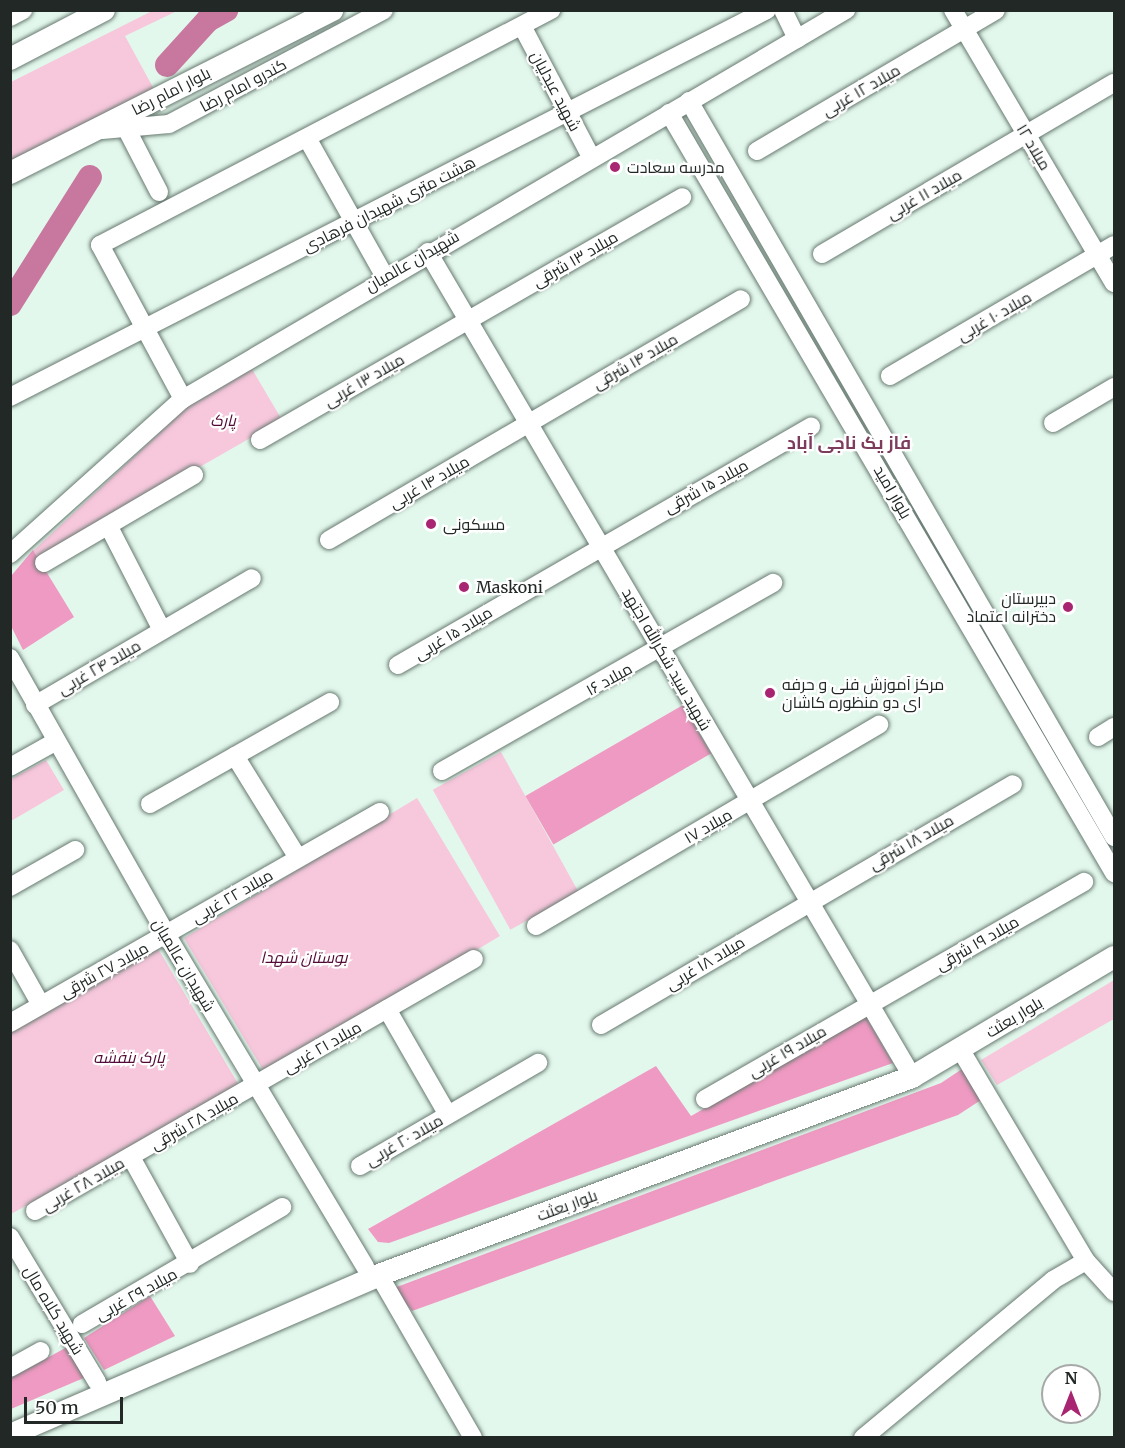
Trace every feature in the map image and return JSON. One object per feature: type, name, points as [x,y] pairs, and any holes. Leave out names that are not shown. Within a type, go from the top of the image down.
[{"type":"main road","points":[[10,59],[104,10]]},
{"type":"main road","name":"بلوار امام رضا","points":[[10,173],[332,10]]},
{"type":"main road","name":"بلوار بعثت","points":[[10,1419],[372,1271],[906,1066],[1114,943]]},
{"type":"main road","name":"بلوار بعثت","points":[[10,1435],[372,1271],[912,1077],[1114,957]]},
{"type":"street","points":[[10,17],[23,10]]},
{"type":"street","name":"کندرو امام رضا","points":[[94,130],[169,124],[384,10]]},
{"type":"street","points":[[183,399],[100,245],[551,10]]},
{"type":"street","name":"هشت متری شهیدان فرهادی","points":[[10,397],[766,10]]},
{"type":"street","points":[[783,10],[797,39]]},
{"type":"street","name":"شهیدان عالمیان","points":[[11,553],[183,399],[385,277],[846,10]]},
{"type":"street","name":"میلاد ۱۲","points":[[953,10],[1114,283]]},
{"type":"street","name":"میلاد ۱۲ غربی","points":[[757,151],[996,10]]},
{"type":"street","name":"شهید عبدلیان","points":[[522,26],[591,157]]},
{"type":"street","name":"میلاد ۱۱ غربی","points":[[822,254],[1114,83]]},
{"type":"street","name":"بلوار امید","points":[[688,101],[1114,837]]},
{"type":"street","name":"بلوار امید","points":[[669,112],[1114,873]]},
{"type":"street","points":[[126,128],[159,192]]},
{"type":"street","points":[[307,138],[385,277]]},
{"type":"street","name":"میلاد ۱۳ شرقی","points":[[468,320],[682,197]]},
{"type":"street","name":"میلاد ۱۰ غربی","points":[[890,376],[1114,245]]},
{"type":"street","name":"شهید سید شکرالله اجتهد","points":[[428,252],[906,1066]]},
{"type":"street","name":"میلاد ۱۴ شرقی","points":[[528,423],[741,299]]},
{"type":"street","name":"میلاد ۱۳ غربی","points":[[260,440],[468,320]]},
{"type":"street","points":[[1053,423],[1114,387]]},
{"type":"street","name":"میلاد ۱۴ غربی","points":[[329,540],[528,423]]},
{"type":"street","name":"میلاد ۱۵ شرقی","points":[[600,546],[811,427]]},
{"type":"street","points":[[44,563],[109,527],[194,475]]},
{"type":"street","points":[[109,527],[162,630]]},
{"type":"street","points":[[928,553],[944,543]]},
{"type":"street","name":"میلاد ۱۵ غربی","points":[[398,665],[600,546]]},
{"type":"street","name":"میلاد ۲۴ غربی","points":[[35,705],[252,578]]},
{"type":"street","name":"میلاد ۱۶","points":[[442,771],[661,650],[773,583]]},
{"type":"street","points":[[967,619],[982,609]]},
{"type":"street","name":"شهیدان عالمیان","points":[[10,658],[166,934],[256,1085],[473,1437]]},
{"type":"street","points":[[150,804],[330,702]]},
{"type":"street","name":"میلاد ۱۷","points":[[537,926],[879,725]]},
{"type":"street","points":[[1098,737],[1114,727]]},
{"type":"street","points":[[10,767],[56,742]]},
{"type":"street","points":[[236,756],[298,858]]},
{"type":"street","name":"میلاد ۱۸ شرقی","points":[[809,901],[1013,784]]},
{"type":"street","name":"میلاد ۲۲ غربی","points":[[166,934],[380,812]]},
{"type":"street","points":[[10,887],[75,850]]},
{"type":"street","name":"میلاد ۱۹ شرقی","points":[[870,1004],[1084,882]]},
{"type":"street","name":"میلاد ۱۸ غربی","points":[[601,1025],[809,901]]},
{"type":"street","name":"میلاد ۲۷ شرقی","points":[[10,1023],[166,934]]},
{"type":"street","points":[[10,950],[41,1005]]},
{"type":"street","name":"میلاد ۲۱ غربی","points":[[256,1085],[474,959]]},
{"type":"street","name":"میلاد ۱۹ غربی","points":[[705,1100],[870,1004]]},
{"type":"street","points":[[387,1010],[448,1114]]},
{"type":"street","points":[[960,1049],[1086,1261],[1114,1292]]},
{"type":"street","name":"میلاد ۲۰ غربی","points":[[360,1166],[538,1063]]},
{"type":"street","name":"میلاد ۲۸ شرقی","points":[[131,1156],[256,1085]]},
{"type":"street","points":[[131,1156],[190,1264]]},
{"type":"street","name":"میلاد ۲۸ غربی","points":[[35,1212],[131,1156]]},
{"type":"street","name":"میلاد ۲۹ غربی","points":[[82,1324],[190,1264],[282,1207]]},
{"type":"street","name":"شهید کلاه مال","points":[[10,1237],[97,1382]]},
{"type":"street","points":[[863,1437],[1053,1280],[1086,1261]]},
{"type":"street","points":[[10,1368],[41,1351]]},
{"type":"green space","points":[[152,11],[177,11],[125,36],[155,91],[11,160],[11,82]]},
{"type":"green space","name":"پارک","points":[[252,369],[282,420],[39,559],[33,551],[186,408]]},
{"type":"green space","points":[[501,752],[579,892],[510,930],[433,790]]},
{"type":"green space","points":[[46,760],[64,790],[11,821],[11,779]]},
{"type":"green space","name":"بوستان شهدا","points":[[417,798],[500,936],[267,1076],[184,938]]},
{"type":"green space","name":"پارک بنفشه","points":[[157,947],[240,1087],[11,1214],[10,1033]]},
{"type":"green space","points":[[1114,980],[1114,1019],[997,1085],[981,1060]]},
{"type":"shaded area","points":[[33,550],[74,617],[23,650],[11,626],[11,576]]},
{"type":"shaded area","points":[[683,705],[711,753],[553,844],[525,796]]},
{"type":"shaded area","points":[[866,1017],[893,1063],[389,1243],[378,1242],[368,1229],[656,1066],[691,1116]]},
{"type":"shaded area","points":[[965,1067],[984,1098],[958,1115],[412,1311],[394,1288],[941,1083]]},
{"type":"shaded area","points":[[150,1296],[175,1336],[104,1370],[84,1338]]},
{"type":"shaded area","points":[[67,1347],[86,1377],[11,1409],[11,1378]]},
{"type":"waterway","points":[[167,65],[208,20],[226,10]]},
{"type":"waterway","points":[[10,304],[90,177]]},
{"type":"place","name":"مدرسه سعادت","points":[[615,167]]},
{"type":"place","name":"مسکونی","points":[[431,524]]},
{"type":"place","name":"Maskoni","points":[[464,587]]},
{"type":"place","name":"دبیرستان دخترانه اعتماد","points":[[1068,607]]},
{"type":"place","name":"مرکز آموزش فنی و حرفه ای دو منظوره کاشان","points":[[770,693]]},
{"type":"district","name":"فاز یک ناجی آباد","points":[[849,443]]}]
